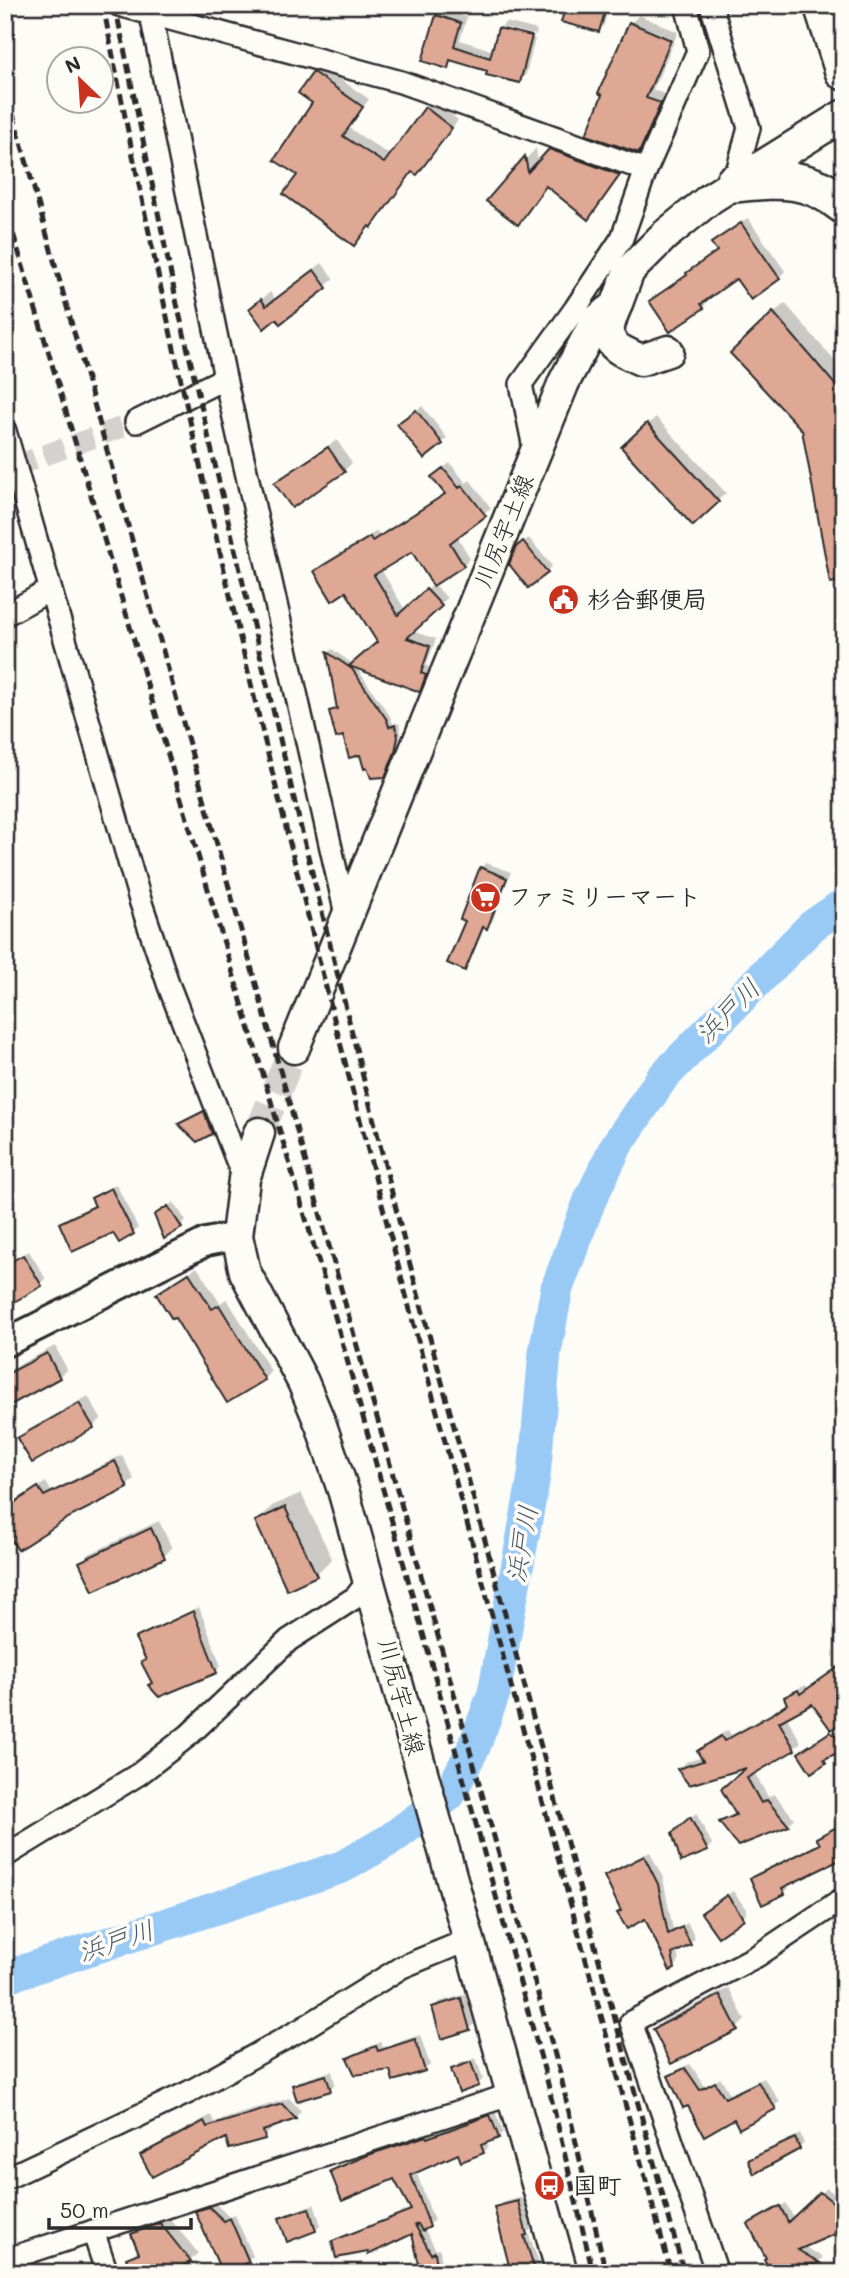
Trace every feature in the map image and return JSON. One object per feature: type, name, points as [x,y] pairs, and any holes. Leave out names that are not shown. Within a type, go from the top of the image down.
[{"type":"highway","points":[[823,5],[844,71]]},
{"type":"highway","points":[[734,183],[798,181],[819,187],[844,205]]},
{"type":"main road","name":"川尻宇土線","points":[[294,1048],[564,382],[596,321],[616,306],[629,271],[664,236],[734,183],[844,115]]},
{"type":"main road","points":[[616,306],[607,327],[608,336],[618,350],[641,360],[668,351]]},
{"type":"main road","name":"川尻宇土線","points":[[259,1133],[244,1179],[237,1236],[245,1272],[303,1382],[321,1425],[372,1589],[465,1932],[562,2273]]},
{"type":"street","points":[[119,5],[401,82],[646,170]]},
{"type":"street","points":[[535,453],[520,384],[575,309],[622,238],[646,170],[698,51],[686,5]]},
{"type":"street","points":[[711,5],[749,128],[734,183]]},
{"type":"street","points":[[151,15],[225,378],[347,919]]},
{"type":"street","points":[[136,422],[225,378]]},
{"type":"street","points":[[5,431],[140,900],[169,986],[244,1179]]},
{"type":"street","points":[[5,615],[50,590]]},
{"type":"street","points":[[5,1343],[206,1241],[237,1236]]},
{"type":"street","points":[[5,1856],[96,1803],[139,1774],[189,1735],[289,1640],[372,1589]]},
{"type":"street","points":[[717,2273],[631,2022],[757,1956],[844,1898]]},
{"type":"street","points":[[5,2179],[189,2092],[303,2029],[402,1967],[465,1932]]},
{"type":"street","points":[[5,2260],[497,2099],[511,2092]]},
{"type":"street","points":[[93,2231],[107,2273]]},
{"type":"building","points":[[566,5],[607,5],[599,32],[561,22]]},
{"type":"building","points":[[436,15],[461,23],[454,46],[490,58],[498,28],[532,36],[520,83],[486,75],[487,71],[450,60],[448,69],[422,61]]},
{"type":"building","points":[[629,22],[671,40],[646,98],[661,103],[639,153],[586,135],[602,95],[598,93]]},
{"type":"building","points":[[313,72],[363,107],[343,136],[384,163],[425,107],[452,128],[417,175],[412,172],[371,228],[369,226],[354,246],[283,194],[297,175],[274,160],[312,103],[298,93]]},
{"type":"building","points":[[549,149],[620,175],[588,220],[546,186],[518,225],[486,201],[525,156],[528,172]]},
{"type":"building","points":[[741,223],[780,279],[751,300],[736,279],[701,304],[704,308],[670,332],[649,301],[717,251],[711,243]]},
{"type":"building","points":[[314,270],[327,288],[280,324],[276,319],[264,329],[249,309],[261,299],[266,306]]},
{"type":"building","points":[[773,312],[844,395],[844,580],[830,583],[802,430],[730,353]]},
{"type":"building","points":[[416,410],[443,444],[424,459],[397,424]]},
{"type":"building","points":[[647,423],[719,502],[693,526],[621,447]]},
{"type":"building","points":[[328,447],[345,472],[292,508],[274,483]]},
{"type":"building","points":[[443,468],[459,488],[462,485],[486,516],[450,543],[464,566],[433,586],[412,552],[374,575],[398,615],[426,589],[442,606],[407,638],[430,646],[421,673],[426,675],[420,692],[349,666],[377,642],[346,592],[332,601],[314,571],[370,537],[372,541],[445,494],[431,477]]},
{"type":"building","points":[[523,541],[548,573],[528,588],[509,564],[516,547]]},
{"type":"building","points":[[327,652],[352,669],[389,727],[395,725],[398,737],[385,777],[371,778],[367,768],[364,769],[360,755],[349,758],[343,736],[336,738],[329,711],[337,709]]},
{"type":"building","points":[[480,867],[507,878],[487,929],[483,927],[465,971],[447,963],[465,921],[460,919]]},
{"type":"building","points":[[204,1111],[212,1134],[197,1142],[178,1124]]},
{"type":"building","points":[[111,1188],[134,1234],[119,1243],[113,1233],[72,1252],[59,1223],[95,1206],[91,1198]]},
{"type":"building","points":[[168,1206],[182,1228],[164,1239],[154,1215]]},
{"type":"building","points":[[23,1255],[42,1286],[5,1307],[5,1265]]},
{"type":"building","points":[[189,1273],[212,1309],[219,1305],[265,1380],[227,1403],[175,1318],[172,1319],[156,1294]]},
{"type":"building","points":[[47,1353],[60,1378],[5,1408],[5,1375]]},
{"type":"building","points":[[79,1403],[94,1428],[32,1463],[17,1438]]},
{"type":"building","points":[[115,1461],[128,1488],[68,1518],[18,1550],[5,1530],[5,1509],[38,1487],[44,1496]]},
{"type":"building","points":[[285,1507],[317,1576],[287,1590],[255,1521]]},
{"type":"building","points":[[151,1528],[165,1558],[93,1591],[79,1562]]},
{"type":"building","points":[[193,1611],[217,1673],[159,1697],[148,1685],[152,1683],[141,1662],[146,1660],[135,1638]]},
{"type":"building","points":[[844,1663],[844,1720],[831,1730],[812,1704],[779,1722],[795,1750],[747,1778],[761,1803],[767,1800],[789,1826],[738,1846],[719,1822],[736,1815],[721,1789],[746,1768],[689,1785],[677,1769],[703,1761],[697,1751],[721,1736],[724,1741],[774,1713],[787,1704],[784,1697],[798,1690],[800,1694]]},
{"type":"building","points":[[830,1732],[844,1741],[844,1750],[824,1759],[826,1763],[811,1773],[798,1753]]},
{"type":"building","points":[[690,1817],[708,1851],[681,1862],[672,1833]]},
{"type":"building","points":[[844,1823],[844,1858],[782,1888],[785,1894],[762,1905],[750,1878],[820,1844],[816,1838]]},
{"type":"building","points":[[644,1856],[658,1884],[668,1934],[682,1927],[691,1945],[672,1954],[675,1969],[670,1971],[645,1919],[627,1929],[617,1913],[621,1911],[604,1876]]},
{"type":"building","points":[[727,1895],[744,1919],[718,1937],[701,1913]]},
{"type":"building","points":[[720,1995],[738,2030],[671,2064],[653,2029]]},
{"type":"building","points":[[461,1998],[470,2030],[441,2039],[432,2007]]},
{"type":"building","points":[[415,2039],[425,2071],[393,2081],[390,2070],[355,2075],[347,2058],[376,2046],[378,2051]]},
{"type":"building","points":[[471,2062],[479,2086],[459,2093],[451,2069]]},
{"type":"building","points":[[685,2068],[700,2090],[715,2082],[725,2098],[758,2082],[776,2109],[739,2129],[734,2119],[704,2136],[688,2106],[683,2108],[668,2076]]},
{"type":"building","points":[[326,2075],[331,2091],[297,2101],[292,2085]]},
{"type":"building","points":[[282,2104],[296,2119],[263,2131],[265,2139],[229,2149],[226,2138],[152,2177],[140,2155],[204,2121],[207,2127]]},
{"type":"building","points":[[490,2115],[499,2138],[481,2145],[484,2153],[461,2162],[458,2154],[411,2175],[430,2227],[422,2231],[418,2224],[415,2225],[431,2254],[435,2252],[438,2273],[421,2273],[412,2234],[368,2255],[368,2252],[336,2258],[332,2241],[411,2210],[394,2179],[342,2201],[330,2171],[368,2155],[426,2136],[427,2138]]},
{"type":"building","points":[[795,2138],[800,2149],[754,2174],[748,2160]]},
{"type":"building","points":[[820,2192],[844,2211],[844,2230],[798,2250],[820,2263],[770,2271],[748,2224],[780,2206],[788,2222]]},
{"type":"building","points":[[518,2201],[527,2235],[524,2236],[536,2273],[511,2273],[494,2207]]},
{"type":"building","points":[[209,2207],[224,2221],[230,2218],[249,2262],[222,2273],[195,2211]]},
{"type":"building","points":[[309,2208],[316,2231],[287,2242],[279,2218]]},
{"type":"building","points":[[160,2223],[191,2262],[167,2273],[132,2273],[126,2258],[139,2253],[131,2234]]},
{"type":"waterway","name":"浜戸川","points":[[5,1977],[342,1867],[391,1839],[449,1795],[474,1747],[494,1693],[534,1476],[545,1352],[557,1288],[590,1200],[616,1146],[662,1078],[812,926],[844,904]]},
{"type":"tunnel","points":[[15,466],[136,422]]},
{"type":"tunnel","points":[[259,1133],[294,1048]]},
{"type":"railway","points":[[103,5],[162,292],[294,861],[441,1427],[671,2273]]},
{"type":"railway","points":[[115,5],[177,304],[301,828],[408,1257],[684,2273]]},
{"type":"railway","points":[[5,85],[560,2073],[606,2273]]},
{"type":"railway","points":[[5,206],[336,1320],[547,2080],[593,2273]]},
{"type":"place","name":"杉合郵便局","points":[[564,600]]},
{"type":"place","name":"ファミリーマート","points":[[485,897]]},
{"type":"place","name":"国町","points":[[550,2186]]}]
